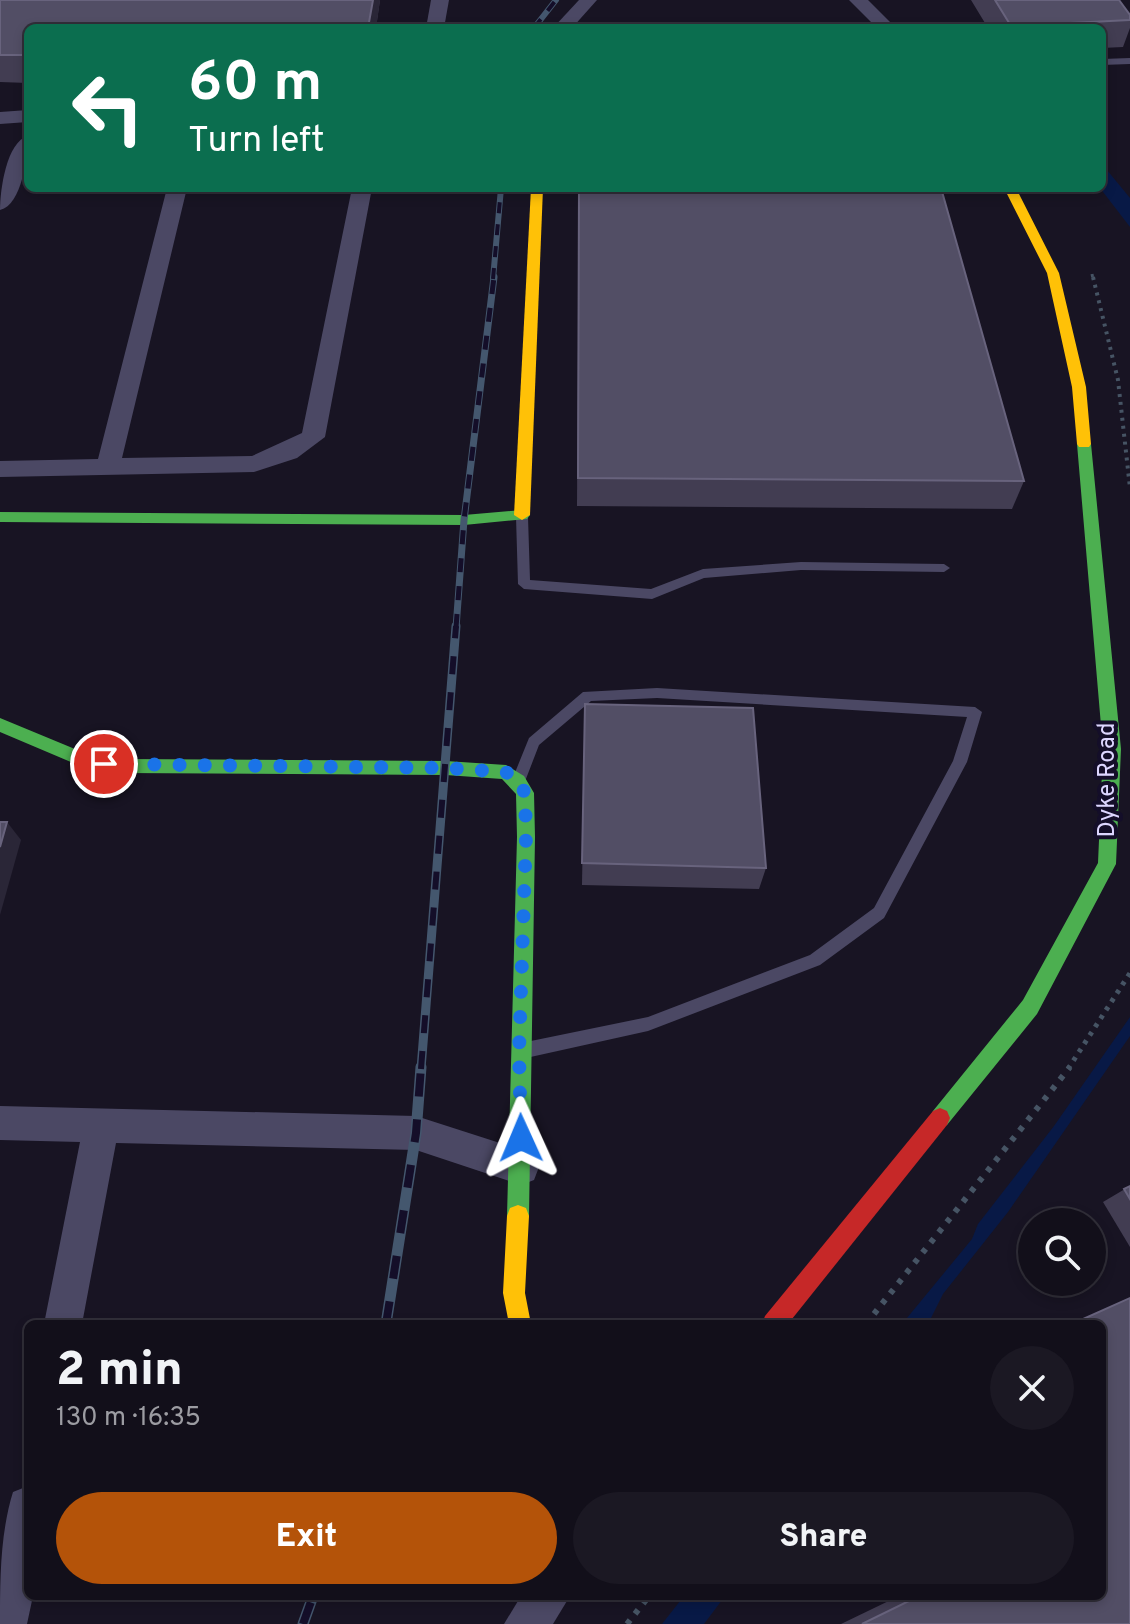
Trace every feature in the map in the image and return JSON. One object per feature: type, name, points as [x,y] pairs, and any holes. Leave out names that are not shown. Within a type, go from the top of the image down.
[{"type":"street","points":[[436,24],[440,0]]},
{"type":"street","points":[[566,24],[588,0]]},
{"type":"street","points":[[858,0],[883,24]]},
{"type":"street","points":[[0,118],[24,116]]},
{"type":"street","points":[[0,204],[24,151]]},
{"type":"street","points":[[108,467],[176,192]]},
{"type":"street","points":[[0,469],[254,464],[288,452],[313,437],[361,192]]},
{"type":"street","points":[[0,517],[464,520],[522,517],[537,192]]},
{"type":"street","name":"Dyke Road","points":[[776,1320],[1030,1007],[1107,864],[1121,749],[1079,387],[1053,273],[1012,192]]},
{"type":"street","points":[[0,725],[85,761],[122,766],[446,768],[506,772],[518,781],[525,793],[526,837],[519,1052],[521,1167],[514,1293],[519,1320]]},
{"type":"street","points":[[0,1123],[416,1133],[521,1167]]},
{"type":"street","points":[[64,1320],[101,1127]]},
{"type":"street","points":[[6,1624],[24,1528]]},
{"type":"street","points":[[525,1624],[546,1600]]},
{"type":"lane","points":[[1106,62],[1130,61]]},
{"type":"lane","points":[[522,517],[524,584],[652,594],[703,574],[801,566],[944,568]]},
{"type":"lane","points":[[518,781],[534,742],[588,696],[657,693],[975,712],[960,762],[879,913],[815,960],[787,971],[648,1024],[519,1052]]},
{"type":"path","points":[[869,1320],[1077,1058],[1130,973]]},
{"type":"path","points":[[627,1624],[646,1600]]},
{"type":"water","points":[[1106,169],[1130,198],[1130,227],[1103,192],[1106,192]]},
{"type":"water","points":[[1130,1017],[1130,1036],[1008,1212],[943,1294],[930,1320],[905,1320],[972,1239],[978,1224],[1054,1126]]},
{"type":"water","points":[[681,1600],[722,1600],[704,1624],[662,1624]]},
{"type":"building","points":[[0,0],[373,0],[369,24],[24,24],[24,55],[0,55]]},
{"type":"building","points":[[995,0],[1119,0],[1130,15],[1130,20],[1010,24]]},
{"type":"building","points":[[579,192],[942,192],[1024,481],[578,478]]},
{"type":"building","points":[[585,704],[753,708],[766,868],[582,863]]},
{"type":"building","points":[[0,822],[7,822],[0,847]]},
{"type":"building","points":[[1130,1298],[1130,1624],[862,1624],[911,1600],[1106,1600],[1106,1320],[1081,1320]]},
{"type":"railway","points":[[537,24],[556,0]]},
{"type":"railway","points":[[493,279],[501,192]]},
{"type":"railway","points":[[456,628],[464,520],[494,277]]},
{"type":"railway","points":[[421,1069],[456,626]]},
{"type":"railway","points":[[387,1320],[416,1133],[421,1067]]},
{"type":"railway","points":[[303,1624],[312,1600]]},
{"type":"traffic: fast","points":[[940,1118],[1030,1007],[1107,864],[1112,749],[1084,444]]},
{"type":"traffic: fast","points":[[0,517],[464,520],[522,515]]},
{"type":"traffic: fast","points":[[0,725],[85,761],[122,766],[446,768],[506,772],[518,781],[525,793],[526,837],[518,1216]]},
{"type":"traffic: slow","points":[[522,515],[537,192]]},
{"type":"traffic: slow","points":[[1012,192],[1053,273],[1079,387],[1084,444]]},
{"type":"traffic: slow","points":[[518,1216],[514,1293],[519,1320]]},
{"type":"traffic: jam","points":[[776,1320],[940,1118]]},
{"type":"route","points":[[104,764],[446,768],[506,772],[518,781],[525,793],[526,837],[519,1052],[521,1138]]}]
